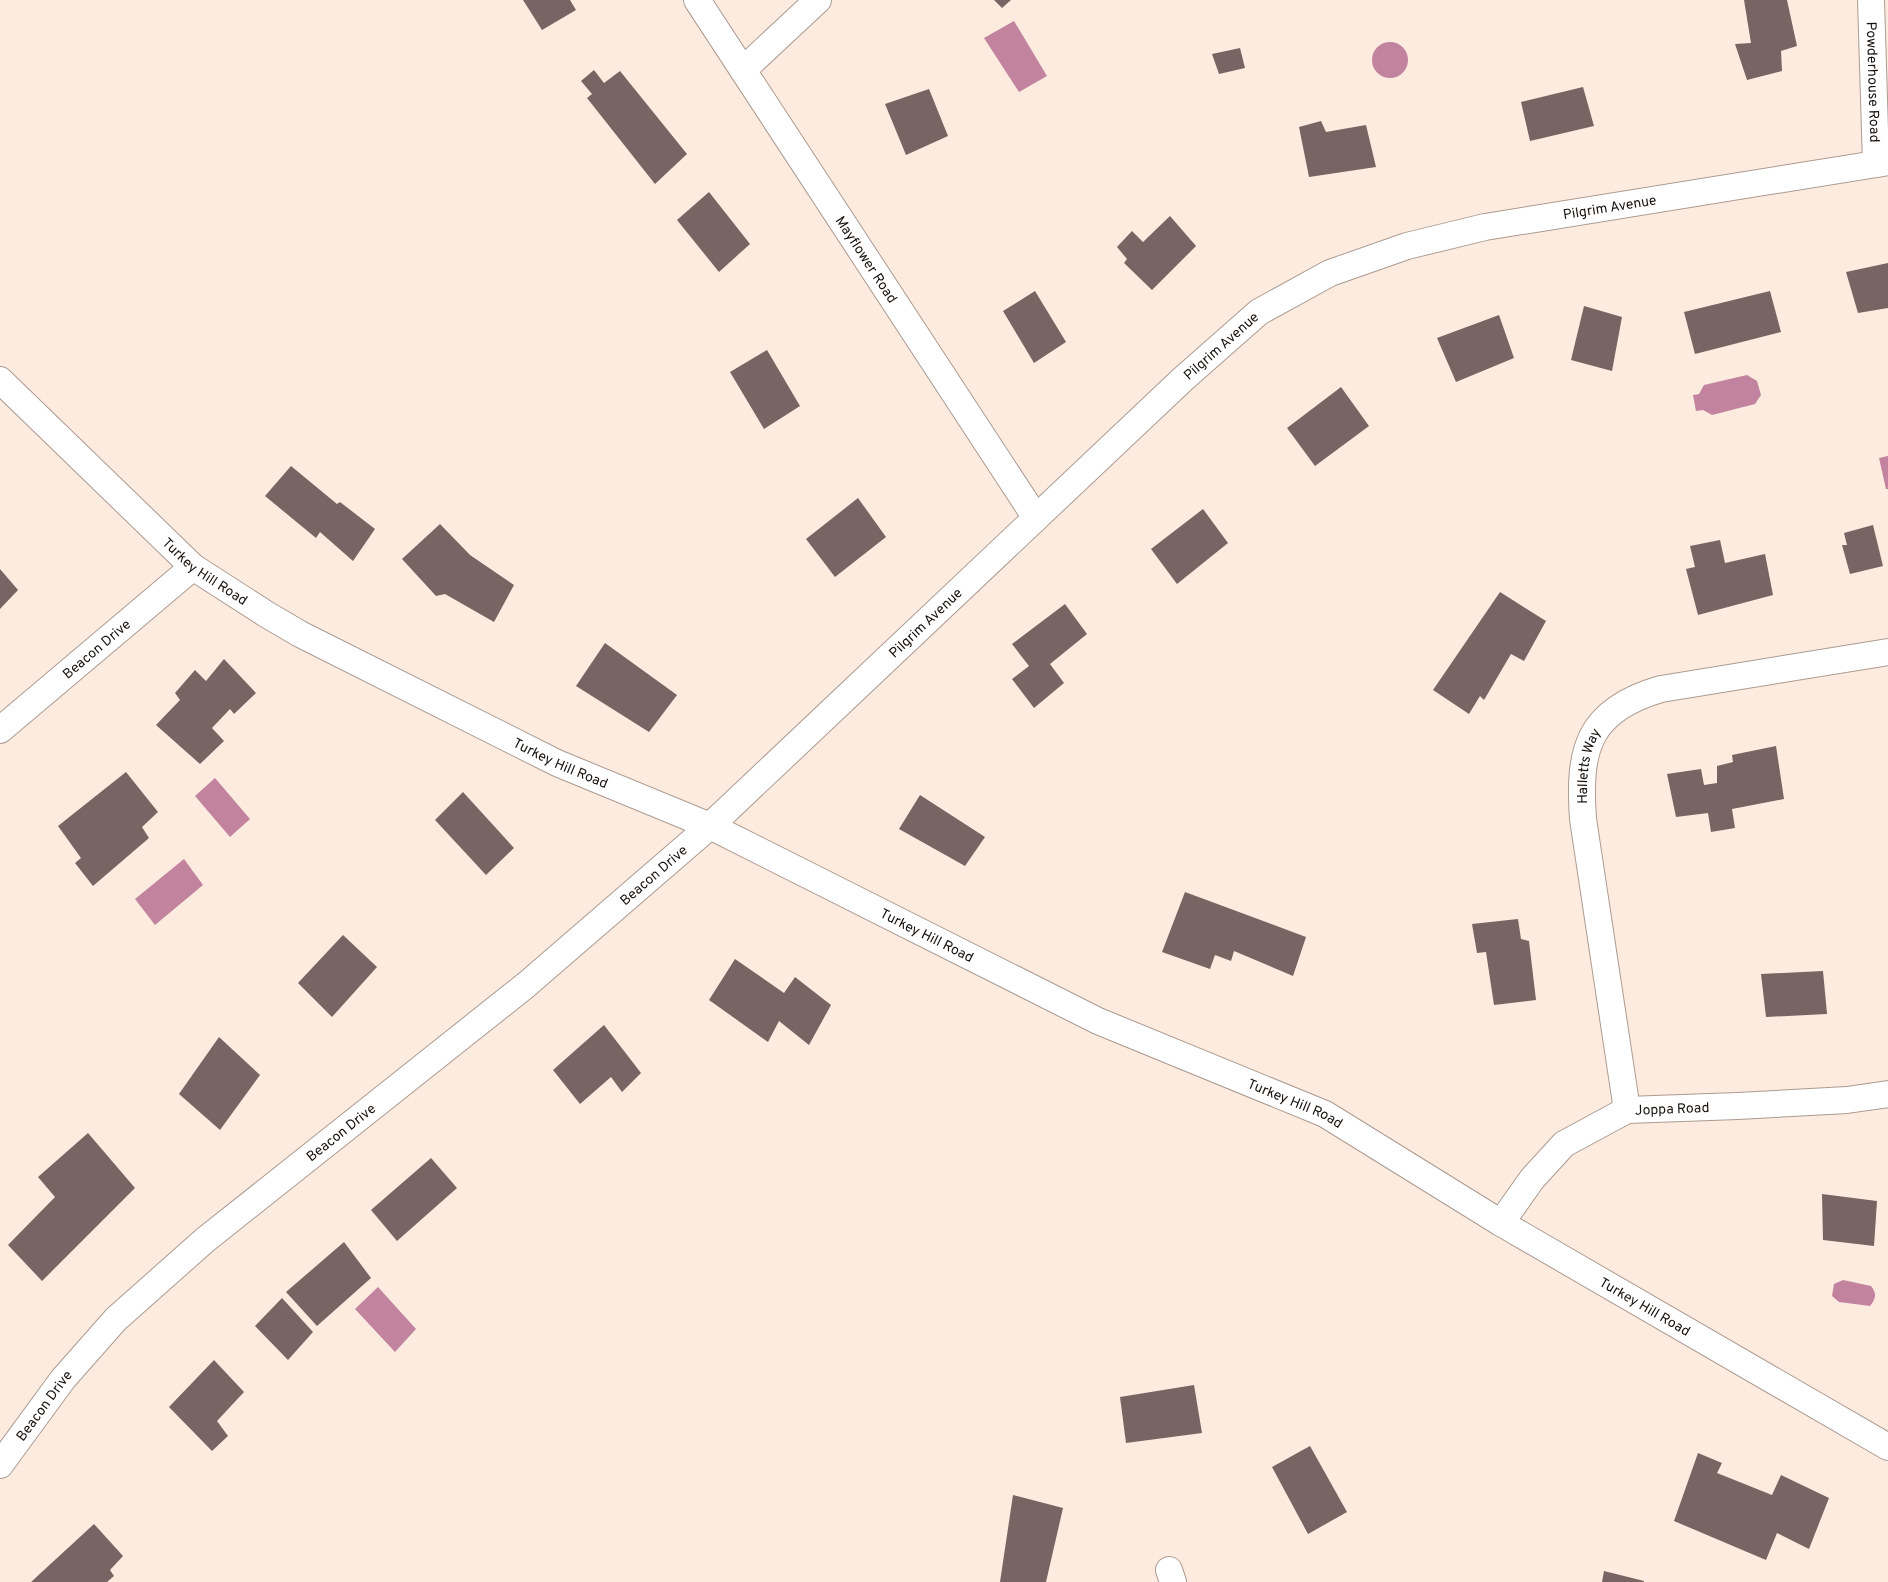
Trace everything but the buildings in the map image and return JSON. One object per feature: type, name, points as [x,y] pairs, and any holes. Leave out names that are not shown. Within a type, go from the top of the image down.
[{"type":"street","name":"Mayflower Road","points":[[697,0],[1036,518]]},
{"type":"street","points":[[743,70],[818,0]]},
{"type":"street","name":"Powderhouse Road","points":[[1871,0],[1882,163]]},
{"type":"street","name":"Pilgrim Avenue","points":[[710,826],[1183,379],[1259,312],[1330,273],[1407,246],[1485,227],[1882,163]]},
{"type":"street","name":"Turkey Hill Road","points":[[0,380],[193,566],[266,614],[318,643],[557,763],[710,826],[1098,1021],[1326,1114],[1501,1223],[1888,1447]]},
{"type":"street","name":"Beacon Drive","points":[[0,730],[193,566]]},
{"type":"street","name":"Halletts Way","points":[[1627,1110],[1583,819],[1582,771],[1592,735],[1606,715],[1643,694],[1661,689],[1888,652]]},
{"type":"street","name":"Beacon Drive","points":[[0,1465],[63,1379],[116,1319],[205,1240],[526,985],[710,826]]},
{"type":"street","name":"Joppa Road","points":[[1501,1223],[1532,1180],[1564,1144],[1627,1110],[1847,1100],[1888,1094]]},
{"type":"shaded area","points":[[1014,21],[1047,76],[1019,92],[984,38]]},
{"type":"shaded area","points":[[1390,42],[1397,43],[1403,47],[1407,53],[1407,67],[1403,73],[1397,77],[1390,78],[1383,77],[1377,73],[1373,67],[1372,60],[1373,53],[1377,47],[1383,43]]},
{"type":"shaded area","points":[[1747,375],[1757,381],[1761,395],[1755,404],[1712,415],[1703,410],[1696,411],[1693,395],[1699,394],[1704,385]]},
{"type":"shaded area","points":[[1888,456],[1888,489],[1886,489],[1879,458]]},
{"type":"shaded area","points":[[215,778],[250,819],[230,837],[195,796]]},
{"type":"shaded area","points":[[184,859],[203,885],[155,925],[135,899]]},
{"type":"shaded area","points":[[1843,1280],[1871,1286],[1875,1296],[1870,1306],[1839,1302],[1832,1296],[1834,1284]]},
{"type":"shaded area","points":[[378,1287],[416,1329],[395,1352],[355,1309]]}]
